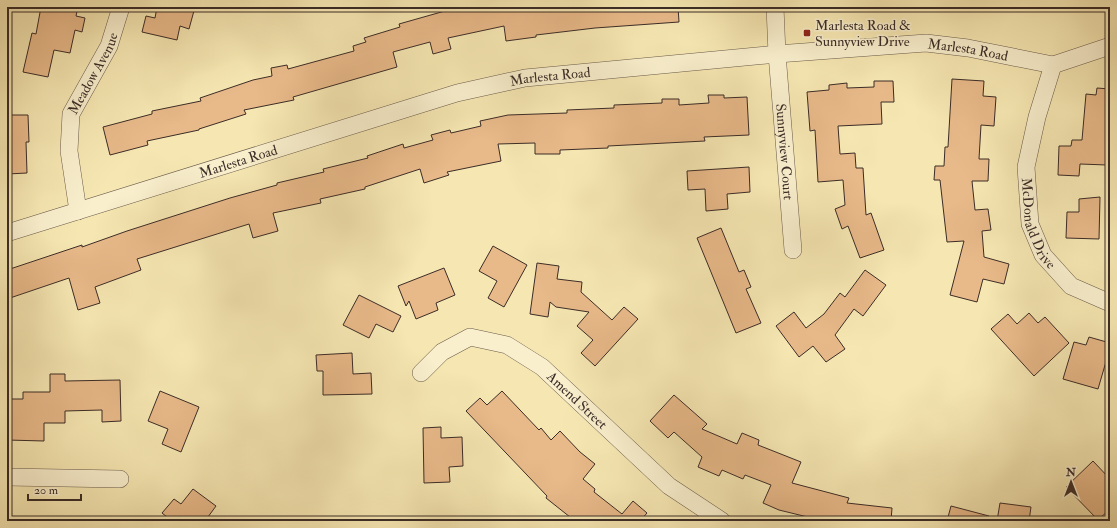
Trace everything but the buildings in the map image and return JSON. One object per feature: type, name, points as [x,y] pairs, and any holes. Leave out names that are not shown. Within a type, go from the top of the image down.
[{"type":"street","name":"Meadow Avenue","points":[[78,211],[70,151],[71,114],[109,46],[121,7]]},
{"type":"street","name":"Sunnyview Court","points":[[775,7],[777,54],[793,250]]},
{"type":"street","name":"Marlesta Road","points":[[7,232],[457,92],[526,78],[777,54],[926,43],[968,48],[1053,65],[1110,46]]},
{"type":"street","name":"McDonald Drive","points":[[1053,65],[1037,117],[1026,167],[1030,224],[1044,255],[1071,286],[1110,303]]},
{"type":"street","name":"Amend Street","points":[[421,373],[442,352],[470,337],[507,346],[542,367],[669,486],[722,521]]},
{"type":"street","points":[[7,476],[120,479]]},
{"type":"place","name":"Marlesta Road & Sunnyview Drive","points":[[807,33]]}]
